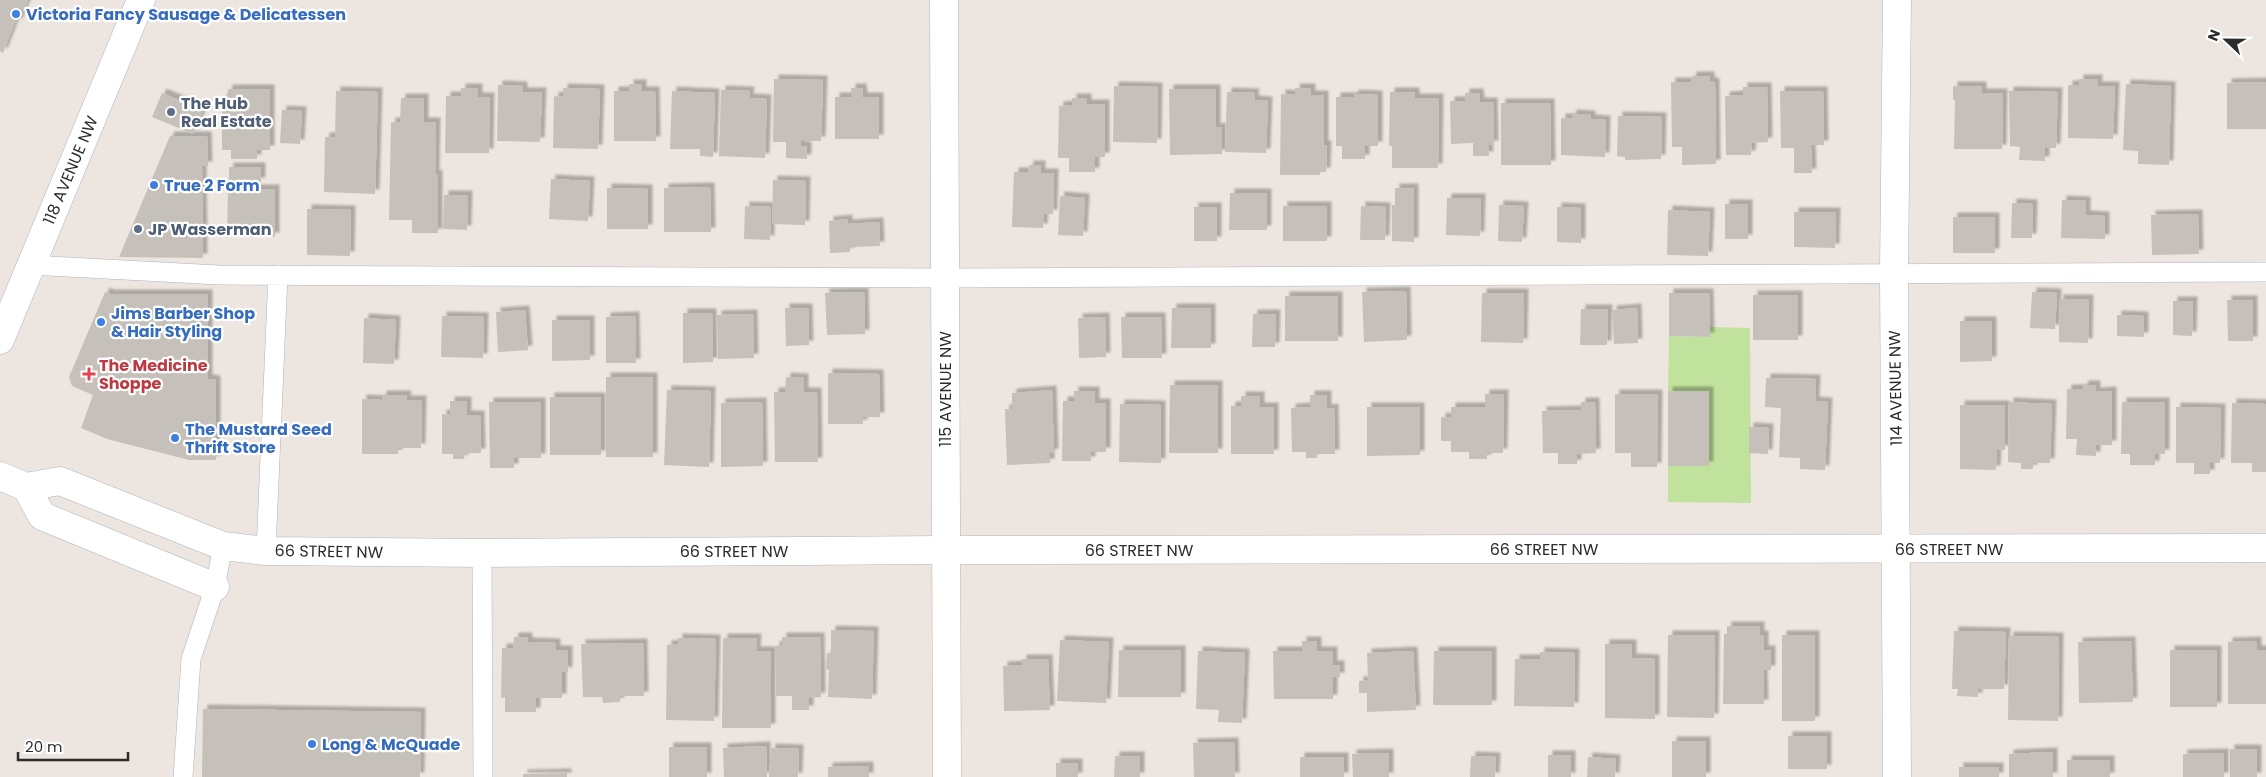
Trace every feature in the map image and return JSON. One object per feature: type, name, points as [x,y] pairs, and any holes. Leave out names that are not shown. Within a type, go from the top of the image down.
[{"type":"street","name":"118 AVENUE NW","points":[[0,340],[140,0]]},
{"type":"street","name":"115 AVENUE NW","points":[[944,0],[947,777]]},
{"type":"street","name":"114 AVENUE NW","points":[[1897,0],[1894,273],[1897,777]]},
{"type":"street","points":[[0,476],[26,487],[42,516],[215,587]]},
{"type":"street","name":"66 STREET NW","points":[[26,487],[60,482],[223,546],[266,551],[482,553],[945,550],[2266,548]]},
{"type":"lane","points":[[30,265],[220,275],[946,278],[2266,272]]},
{"type":"lane","points":[[266,551],[278,275]]},
{"type":"lane","points":[[184,777],[191,659],[215,587],[223,546]]},
{"type":"lane","points":[[482,553],[483,777]]},
{"type":"green space","points":[[1709,327],[1750,328],[1751,503],[1668,502],[1668,466],[1709,465],[1709,391],[1668,391],[1669,336],[1709,337]]},
{"type":"building","points":[[0,0],[28,0],[18,23],[15,22],[3,53],[0,51]]},
{"type":"building","points":[[1692,76],[1710,76],[1710,81],[1715,83],[1716,164],[1682,165],[1682,147],[1672,147],[1671,82],[1691,82]]},
{"type":"building","points":[[774,79],[823,80],[821,141],[801,141],[801,146],[807,146],[807,159],[786,158],[786,142],[773,142]]},
{"type":"building","points":[[2079,79],[2098,79],[2098,86],[2115,86],[2113,139],[2068,138],[2068,85],[2079,85]]},
{"type":"building","points":[[2266,82],[2266,129],[2227,129],[2227,83]]},
{"type":"building","points":[[629,84],[642,84],[642,91],[655,91],[656,141],[614,141],[614,91],[630,91]]},
{"type":"building","points":[[2126,84],[2171,86],[2169,165],[2138,164],[2138,151],[2123,150]]},
{"type":"building","points":[[498,85],[523,86],[523,92],[542,92],[540,142],[497,141]]},
{"type":"building","points":[[1114,86],[1158,87],[1157,143],[1113,142]]},
{"type":"building","points":[[1953,86],[1982,86],[1982,93],[2003,93],[2002,149],[1954,149],[1955,100],[1953,100]]},
{"type":"building","points":[[1743,87],[1767,87],[1768,142],[1752,143],[1751,155],[1726,155],[1725,96],[1743,95]]},
{"type":"building","points":[[461,88],[478,88],[478,97],[490,97],[489,153],[445,153],[446,96],[461,96]]},
{"type":"building","points":[[563,88],[600,89],[598,149],[553,148],[554,96],[563,97]]},
{"type":"building","points":[[851,88],[862,88],[863,97],[879,97],[879,139],[835,139],[835,97],[851,97]]},
{"type":"building","points":[[1295,88],[1311,88],[1311,95],[1324,95],[1324,145],[1327,145],[1326,172],[1320,172],[1320,175],[1280,175],[1281,94],[1296,95]]},
{"type":"building","points":[[228,89],[270,89],[270,150],[257,150],[257,159],[231,159],[231,150],[222,150],[222,99],[227,99]]},
{"type":"building","points":[[1169,89],[1216,89],[1216,128],[1222,127],[1222,154],[1170,155]]},
{"type":"building","points":[[721,90],[750,91],[749,98],[767,99],[765,158],[719,156]]},
{"type":"building","points":[[336,91],[378,92],[375,194],[324,192],[325,137],[335,137]]},
{"type":"building","points":[[672,91],[715,93],[713,157],[700,156],[700,149],[670,149]]},
{"type":"building","points":[[1780,91],[1823,91],[1824,145],[1811,145],[1812,173],[1794,173],[1794,148],[1781,148]]},
{"type":"building","points":[[2009,91],[2058,92],[2056,148],[2045,148],[2045,161],[2019,160],[2020,147],[2010,146]]},
{"type":"building","points":[[1227,92],[1255,93],[1254,100],[1268,101],[1266,153],[1225,152]]},
{"type":"building","points":[[1390,92],[1415,92],[1415,98],[1439,98],[1438,168],[1392,168],[1392,146],[1389,146]]},
{"type":"building","points":[[162,93],[203,110],[193,134],[152,117]]},
{"type":"building","points":[[1465,93],[1479,93],[1480,102],[1493,102],[1494,145],[1488,145],[1489,156],[1473,156],[1473,143],[1451,144],[1450,101],[1465,101]]},
{"type":"building","points":[[1354,94],[1378,95],[1378,146],[1365,146],[1365,159],[1342,159],[1342,146],[1336,146],[1336,97],[1354,97]]},
{"type":"building","points":[[401,98],[424,98],[424,122],[436,122],[435,175],[438,174],[438,233],[412,233],[412,220],[389,220],[391,122],[400,122]]},
{"type":"building","points":[[1072,98],[1087,98],[1087,104],[1105,104],[1105,157],[1095,157],[1095,172],[1069,172],[1069,158],[1058,158],[1059,106],[1072,105]]},
{"type":"building","points":[[1501,103],[1550,103],[1551,165],[1501,165]]},
{"type":"building","points":[[282,110],[302,111],[300,144],[280,143]]},
{"type":"building","points":[[1572,114],[1591,115],[1591,119],[1606,120],[1605,157],[1561,155],[1561,118],[1572,118]]},
{"type":"building","points":[[1618,116],[1662,117],[1661,159],[1625,160],[1625,157],[1617,156]]},
{"type":"building","points":[[170,136],[207,136],[208,166],[202,166],[203,258],[119,257]]},
{"type":"building","points":[[1029,165],[1041,165],[1041,173],[1054,173],[1053,214],[1044,214],[1043,228],[1012,227],[1014,172],[1028,172]]},
{"type":"building","points":[[229,167],[261,167],[261,182],[229,182]]},
{"type":"building","points":[[551,179],[590,181],[588,221],[549,219]]},
{"type":"building","points":[[773,180],[806,181],[805,225],[772,224]]},
{"type":"building","points":[[710,187],[711,232],[664,232],[664,188]]},
{"type":"building","points":[[607,188],[648,189],[648,229],[607,229]]},
{"type":"building","points":[[1395,188],[1414,188],[1414,242],[1392,241],[1392,205],[1395,205]]},
{"type":"building","points":[[228,189],[275,189],[275,237],[227,236]]},
{"type":"building","points":[[1230,193],[1267,193],[1267,230],[1229,230]]},
{"type":"building","points":[[444,195],[468,195],[467,230],[443,229]]},
{"type":"building","points":[[1060,196],[1085,198],[1083,236],[1058,235]]},
{"type":"building","points":[[1447,198],[1481,198],[1480,236],[1446,235]]},
{"type":"building","points":[[2062,200],[2086,201],[2086,215],[2105,216],[2105,239],[2061,238]]},
{"type":"building","points":[[2012,203],[2033,204],[2032,238],[2011,238]]},
{"type":"building","points":[[1725,204],[1748,204],[1748,239],[1725,239]]},
{"type":"building","points":[[1499,205],[1524,206],[1522,242],[1498,241]]},
{"type":"building","points":[[745,206],[771,207],[770,240],[744,239]]},
{"type":"building","points":[[1283,206],[1327,206],[1327,241],[1283,241]]},
{"type":"building","points":[[1361,206],[1386,207],[1385,240],[1360,240]]},
{"type":"building","points":[[1194,207],[1217,207],[1217,241],[1194,241]]},
{"type":"building","points":[[1557,207],[1581,208],[1581,243],[1557,242]]},
{"type":"building","points":[[307,209],[351,210],[350,256],[307,255]]},
{"type":"building","points":[[1668,210],[1710,212],[1708,256],[1667,255]]},
{"type":"building","points":[[1794,212],[1836,212],[1835,248],[1794,247]]},
{"type":"building","points":[[2198,214],[2199,254],[2152,255],[2151,215]]},
{"type":"building","points":[[1953,217],[1995,217],[1995,253],[1953,253]]},
{"type":"building","points":[[848,219],[848,224],[879,222],[880,246],[850,247],[850,252],[830,253],[829,221]]},
{"type":"building","points":[[1406,291],[1407,340],[1364,342],[1362,292]]},
{"type":"building","points":[[105,292],[110,294],[208,294],[208,379],[216,380],[216,460],[189,460],[107,439],[81,428],[93,395],[72,386],[69,377]]},
{"type":"building","points":[[864,292],[865,334],[827,335],[825,293]]},
{"type":"building","points":[[2032,292],[2057,293],[2055,329],[2030,328]]},
{"type":"building","points":[[1482,293],[1524,293],[1523,343],[1481,342]]},
{"type":"building","points":[[1669,293],[1709,293],[1710,337],[1669,336]]},
{"type":"building","points":[[1753,295],[1798,295],[1798,340],[1753,340]]},
{"type":"building","points":[[1285,296],[1338,296],[1338,341],[1285,341]]},
{"type":"building","points":[[2059,299],[2089,299],[2088,343],[2059,342]]},
{"type":"building","points":[[2227,300],[2253,300],[2253,341],[2228,341]]},
{"type":"building","points":[[2173,301],[2193,301],[2192,336],[2173,335]]},
{"type":"building","points":[[785,308],[808,308],[809,345],[786,346]]},
{"type":"building","points":[[1172,308],[1211,308],[1211,348],[1171,348]]},
{"type":"building","points":[[1637,308],[1638,343],[1614,344],[1612,310]]},
{"type":"building","points":[[1581,309],[1608,309],[1607,345],[1580,345]]},
{"type":"building","points":[[525,310],[528,350],[498,352],[496,312]]},
{"type":"building","points":[[683,313],[712,313],[713,362],[683,363]]},
{"type":"building","points":[[753,314],[754,358],[718,359],[717,315]]},
{"type":"building","points":[[1253,314],[1276,314],[1275,347],[1252,347]]},
{"type":"building","points":[[2117,315],[2144,316],[2144,337],[2117,336]]},
{"type":"building","points":[[442,316],[484,317],[483,358],[441,357]]},
{"type":"building","points":[[635,316],[636,363],[606,363],[606,317]]},
{"type":"building","points":[[1105,317],[1106,357],[1079,358],[1078,318]]},
{"type":"building","points":[[1121,317],[1161,317],[1162,358],[1122,358]]},
{"type":"building","points":[[364,318],[396,320],[394,364],[363,363]]},
{"type":"building","points":[[552,320],[590,320],[590,360],[552,361]]},
{"type":"building","points":[[1960,321],[1992,321],[1992,361],[1960,362]]},
{"type":"building","points":[[828,373],[879,374],[880,417],[863,417],[863,424],[828,424]]},
{"type":"building","points":[[606,377],[653,377],[653,457],[606,457]]},
{"type":"building","points":[[786,377],[804,378],[804,392],[817,392],[818,462],[775,462],[774,392],[785,392]]},
{"type":"building","points":[[1766,378],[1816,379],[1815,401],[1828,402],[1825,470],[1800,469],[1800,458],[1779,457],[1781,408],[1765,407]]},
{"type":"building","points":[[1170,385],[1218,385],[1218,453],[1169,453]]},
{"type":"building","points":[[2084,385],[2096,385],[2096,392],[2112,391],[2112,445],[2096,445],[2096,456],[2076,455],[2077,439],[2066,439],[2067,389],[2083,389]]},
{"type":"building","points":[[667,390],[711,391],[709,467],[664,465]]},
{"type":"building","points":[[1052,390],[1054,453],[1050,453],[1050,463],[1007,465],[1005,409],[1012,409],[1012,393]]},
{"type":"building","points":[[1074,391],[1095,391],[1095,403],[1106,403],[1106,452],[1091,452],[1091,461],[1062,461],[1063,401],[1074,401]]},
{"type":"building","points":[[1668,391],[1709,391],[1709,466],[1668,466]]},
{"type":"building","points":[[1485,394],[1504,394],[1503,453],[1487,453],[1487,459],[1469,459],[1469,452],[1451,452],[1451,441],[1441,441],[1441,417],[1451,418],[1451,407],[1485,407]]},
{"type":"building","points":[[1615,394],[1658,394],[1657,467],[1631,467],[1631,453],[1615,453]]},
{"type":"building","points":[[382,395],[407,395],[406,400],[422,400],[421,448],[398,448],[398,454],[362,454],[362,399],[382,400]]},
{"type":"building","points":[[1310,395],[1327,395],[1327,409],[1334,408],[1335,454],[1317,454],[1317,458],[1306,458],[1306,452],[1292,452],[1291,408],[1310,407]]},
{"type":"building","points":[[1241,396],[1260,396],[1260,407],[1274,407],[1274,454],[1231,454],[1231,406],[1241,406]]},
{"type":"building","points":[[550,397],[601,397],[601,455],[550,455]]},
{"type":"building","points":[[450,401],[467,401],[467,415],[480,415],[481,453],[465,453],[464,459],[453,459],[453,454],[442,454],[442,414],[450,415]]},
{"type":"building","points":[[489,402],[541,402],[541,458],[514,458],[514,468],[490,468]]},
{"type":"building","points":[[762,402],[763,466],[721,467],[721,403]]},
{"type":"building","points":[[1581,402],[1595,402],[1596,453],[1577,454],[1577,464],[1558,464],[1558,453],[1543,453],[1542,411],[1581,410]]},
{"type":"building","points":[[2009,402],[2052,404],[2050,463],[2033,463],[2033,469],[2021,469],[2021,463],[2008,462]]},
{"type":"building","points":[[2122,402],[2165,402],[2165,454],[2155,454],[2155,465],[2130,465],[2130,454],[2121,454]]},
{"type":"building","points":[[2232,403],[2266,404],[2266,472],[2252,472],[2252,463],[2231,463]]},
{"type":"building","points":[[1120,404],[1161,405],[1161,463],[1119,462]]},
{"type":"building","points":[[1960,405],[2005,405],[2005,450],[1997,450],[1996,470],[1960,469]]},
{"type":"building","points":[[1367,407],[1420,407],[1420,455],[1367,456]]},
{"type":"building","points":[[2176,407],[2221,408],[2220,463],[2210,463],[2210,474],[2194,474],[2194,463],[2176,463]]},
{"type":"building","points":[[1749,427],[1769,428],[1768,454],[1749,453]]},
{"type":"building","points":[[1727,626],[1760,626],[1760,635],[1764,635],[1764,650],[1771,650],[1771,670],[1763,670],[1764,704],[1723,704],[1724,634],[1727,634]]},
{"type":"building","points":[[831,630],[874,631],[872,699],[828,697],[829,670],[826,669],[827,653],[831,653]]},
{"type":"building","points":[[1954,631],[2006,632],[2004,689],[1978,689],[1978,697],[1957,696],[1958,689],[1952,689]]},
{"type":"building","points":[[1668,635],[1715,635],[1714,718],[1667,717]]},
{"type":"building","points":[[1782,635],[1815,635],[1815,721],[1782,721]]},
{"type":"building","points":[[2009,636],[2059,637],[2058,721],[2008,720]]},
{"type":"building","points":[[514,637],[528,637],[528,642],[556,643],[556,650],[568,650],[568,672],[562,671],[562,698],[536,698],[536,712],[505,712],[505,697],[501,698],[502,648],[513,648]]},
{"type":"building","points":[[782,637],[820,637],[821,697],[809,698],[809,710],[792,710],[792,696],[776,696],[775,646],[782,645]]},
{"type":"building","points":[[678,638],[716,639],[714,721],[666,720],[667,645],[678,644]]},
{"type":"building","points":[[723,638],[757,638],[756,651],[771,651],[771,728],[722,728]]},
{"type":"building","points":[[1060,640],[1109,642],[1106,703],[1057,701]]},
{"type":"building","points":[[1302,641],[1317,641],[1317,651],[1333,651],[1333,665],[1340,665],[1340,677],[1333,677],[1333,699],[1274,699],[1273,651],[1302,651]]},
{"type":"building","points":[[2131,641],[2133,702],[2079,703],[2078,642]]},
{"type":"building","points":[[2257,641],[2257,650],[2266,650],[2266,704],[2228,704],[2228,642]]},
{"type":"building","points":[[643,643],[644,696],[620,696],[620,702],[603,703],[602,697],[583,697],[581,644]]},
{"type":"building","points":[[1605,644],[1632,644],[1632,658],[1655,659],[1655,719],[1605,718]]},
{"type":"building","points":[[1119,650],[1181,650],[1181,697],[1118,697]]},
{"type":"building","points":[[2170,650],[2217,650],[2217,707],[2170,707]]},
{"type":"building","points":[[1198,651],[1245,653],[1242,723],[1218,722],[1219,710],[1196,709]]},
{"type":"building","points":[[1413,651],[1416,710],[1367,712],[1367,693],[1359,693],[1359,681],[1368,680],[1367,653]]},
{"type":"building","points":[[1434,651],[1492,651],[1492,705],[1433,705]]},
{"type":"building","points":[[1540,652],[1575,653],[1574,707],[1514,706],[1515,659],[1540,659]]},
{"type":"building","points":[[1022,659],[1048,659],[1050,710],[1004,711],[1003,666],[1022,665]]},
{"type":"building","name":"Long & McQuade","points":[[203,709],[421,712],[420,777],[202,777]]},
{"type":"building","points":[[1788,736],[1827,736],[1827,769],[1788,769]]},
{"type":"building","points":[[1672,741],[1706,741],[1706,777],[1672,777]]},
{"type":"building","points":[[1234,742],[1235,777],[1194,777],[1193,743]]},
{"type":"building","points":[[766,746],[767,777],[724,777],[723,748]]},
{"type":"building","points":[[669,747],[707,747],[707,777],[669,777]]},
{"type":"building","points":[[771,748],[799,749],[798,777],[769,777]]},
{"type":"building","points":[[2230,749],[2257,749],[2257,777],[2230,777]]},
{"type":"building","points":[[2053,752],[2053,777],[2009,777],[2009,754]]},
{"type":"building","points":[[1389,753],[1389,777],[1353,777],[1352,754]]},
{"type":"building","points":[[2224,753],[2224,777],[2183,777],[2183,754]]},
{"type":"building","points":[[1548,755],[1571,755],[1571,777],[1548,777]]},
{"type":"building","points":[[1115,756],[1140,756],[1140,777],[1114,777]]},
{"type":"building","points":[[1471,756],[1496,757],[1495,777],[1470,777]]},
{"type":"building","points":[[1300,757],[1344,757],[1344,777],[1300,777]]},
{"type":"building","points":[[1588,757],[1616,759],[1615,777],[1587,777]]},
{"type":"building","points":[[2067,760],[2110,760],[2110,777],[2067,777]]},
{"type":"building","points":[[1056,763],[1078,763],[1078,777],[1056,777]]},
{"type":"building","points":[[869,766],[869,777],[828,777],[828,767]]},
{"type":"building","points":[[1959,767],[1999,767],[1999,777],[1959,777]]},
{"type":"building","points":[[567,773],[567,777],[523,777],[523,774]]},
{"type":"place","name":"Victoria Fancy Sausage & Delicatessen","points":[[16,14]]},
{"type":"place","name":"The Hub Real Estate","points":[[171,112]]},
{"type":"place","name":"True 2 Form","points":[[154,185]]},
{"type":"place","name":"JP Wasserman","points":[[138,229]]},
{"type":"place","name":"Jims Barber Shop & Hair Styling","points":[[101,322]]},
{"type":"place","name":"The Medicine Shoppe","points":[[89,374]]},
{"type":"place","name":"The Mustard Seed Thrift Store","points":[[175,438]]},
{"type":"place","name":"Long & McQuade","points":[[312,744]]}]
